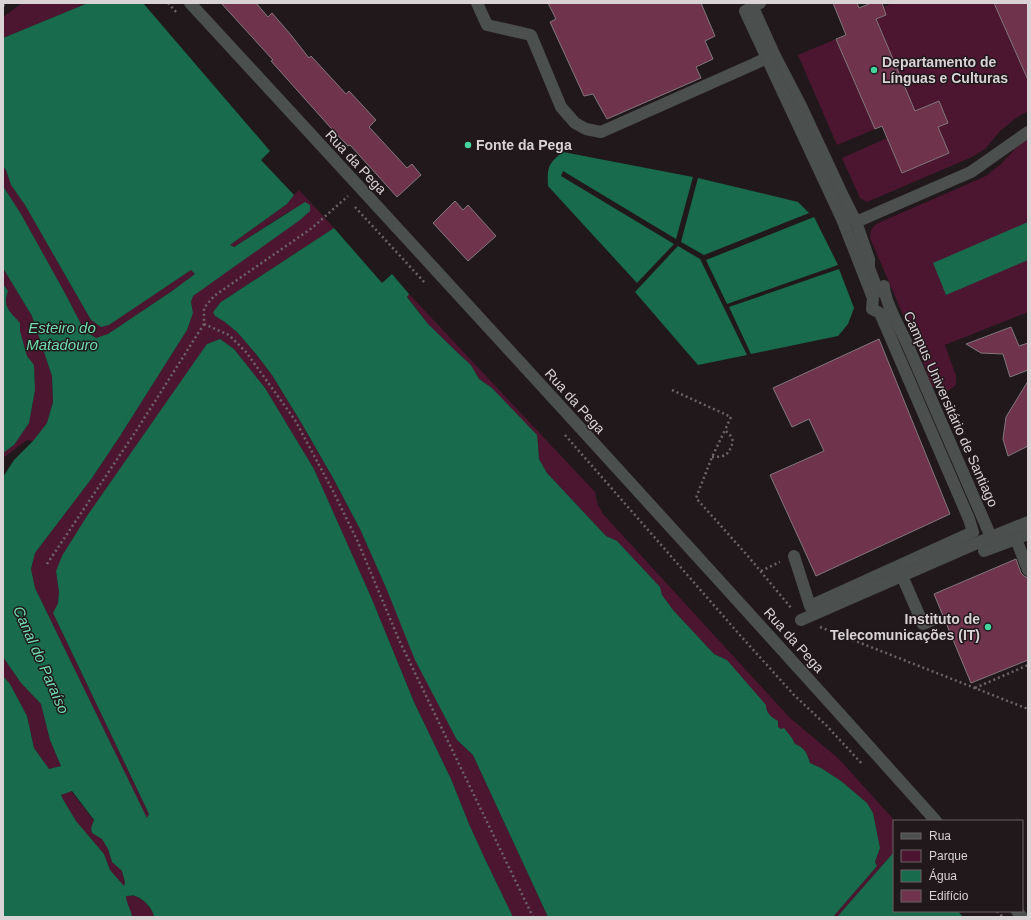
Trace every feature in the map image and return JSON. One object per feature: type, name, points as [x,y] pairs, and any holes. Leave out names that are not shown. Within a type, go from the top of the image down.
[{"type":"street","name":"Rua da Pega","points":[[190,3],[359,186],[935,820]]},
{"type":"street","points":[[477,3],[487,25],[531,35],[561,108],[575,123],[586,129],[601,132],[770,56]]},
{"type":"street","points":[[754,4],[745,11],[770,56],[842,219],[873,298],[872,309],[880,313],[966,521],[973,532],[810,606],[802,620]]},
{"type":"street","name":"Campus Universitário de Santiago","points":[[770,56],[801,106],[856,222],[869,259],[876,264],[884,284],[884,293],[906,340],[991,537]]},
{"type":"street","points":[[856,222],[971,172],[1028,132]]},
{"type":"street","points":[[802,620],[1028,522]]},
{"type":"street","points":[[984,551],[1028,534]]},
{"type":"street","points":[[1016,539],[1028,570]]},
{"type":"street","points":[[794,556],[810,606]]},
{"type":"street","points":[[902,576],[923,624],[935,619]]},
{"type":"path","points":[[3,6],[7,3]]},
{"type":"path","points":[[168,3],[179,15]]},
{"type":"path","points":[[47,564],[138,428],[204,324],[204,308],[214,296],[312,228],[359,186]]},
{"type":"path","points":[[346,197],[426,284]]},
{"type":"path","points":[[204,324],[229,335],[246,352],[295,420],[358,542],[399,640],[533,917]]},
{"type":"path","points":[[672,390],[731,417],[712,457],[696,498],[802,620],[1028,709]]},
{"type":"path","points":[[712,457],[724,456],[728,454],[732,441],[730,435],[725,430]]},
{"type":"path","points":[[561,431],[739,634],[794,694],[826,725],[868,770]]},
{"type":"path","points":[[761,571],[794,556]]},
{"type":"path","points":[[974,688],[1028,665]]},
{"type":"green space","points":[[22,3],[88,3],[3,38],[3,17]]},
{"type":"green space","points":[[892,3],[994,3],[1028,80],[1028,111],[1016,118],[1000,131],[985,149],[972,157],[867,202],[860,198],[842,158],[887,138],[902,173],[949,153],[938,127],[948,123],[939,101],[915,111],[876,19],[886,15],[883,7]]},
{"type":"green space","points":[[836,39],[875,129],[837,145],[798,55]]},
{"type":"green space","points":[[1028,139],[1028,312],[945,345],[956,376],[956,385],[948,391],[940,390],[932,386],[920,354],[870,238],[871,230],[876,224],[986,176]]},
{"type":"green space","points":[[3,166],[6,170],[11,185],[25,205],[91,320],[109,325],[191,270],[195,274],[108,334],[96,338],[84,330],[21,214],[3,186]]},
{"type":"green space","points":[[299,190],[334,228],[221,302],[213,312],[215,316],[238,333],[272,375],[333,478],[360,529],[457,740],[473,755],[548,917],[513,917],[469,824],[451,779],[414,702],[371,597],[314,469],[265,388],[234,349],[220,339],[207,344],[56,571],[59,592],[58,603],[53,613],[149,814],[147,819],[35,588],[31,569],[35,553],[92,478],[187,330],[193,313],[191,302],[193,296],[291,210],[234,247],[230,245],[287,204]]},
{"type":"green space","points":[[3,268],[32,316],[52,376],[53,402],[47,423],[33,441],[27,440],[3,458],[3,453],[14,445],[29,423],[35,390],[34,366],[27,356],[20,331],[20,323],[10,312],[7,305],[6,296],[8,291],[3,284]]},
{"type":"green space","points":[[409,294],[595,492],[598,505],[603,514],[790,718],[839,759],[894,820],[893,853],[837,917],[833,917],[877,866],[875,862],[880,848],[873,813],[867,803],[841,781],[810,763],[808,756],[795,744],[792,738],[778,727],[777,721],[770,716],[727,660],[714,654],[673,610],[662,595],[660,587],[617,541],[606,536],[547,473],[539,459],[538,445],[492,388],[479,379],[471,365],[428,324],[407,296]]},
{"type":"green space","points":[[3,657],[21,683],[41,704],[50,740],[61,766],[49,769],[34,748],[27,716],[10,684],[3,676]]},
{"type":"green space","points":[[71,791],[94,821],[91,828],[92,833],[102,839],[108,849],[112,862],[122,871],[125,882],[124,886],[110,870],[104,854],[76,821],[64,801],[61,795]]},
{"type":"green space","points":[[125,896],[136,896],[145,902],[154,914],[154,917],[132,917],[126,904]]},
{"type":"water","points":[[88,3],[143,3],[270,151],[261,160],[294,195],[287,204],[230,245],[234,247],[305,202],[310,205],[310,211],[300,220],[193,296],[191,302],[193,313],[187,330],[92,478],[35,553],[31,569],[35,588],[147,818],[149,814],[53,613],[58,603],[59,592],[56,571],[62,556],[87,516],[202,351],[207,344],[220,339],[234,349],[265,388],[314,469],[371,597],[414,702],[451,779],[469,824],[513,917],[154,917],[154,914],[145,902],[138,897],[126,896],[132,917],[3,917],[3,676],[10,684],[27,716],[34,748],[49,769],[61,766],[50,740],[41,704],[21,683],[3,657],[3,477],[14,460],[33,441],[47,423],[53,402],[52,376],[32,316],[3,268],[3,186],[21,214],[84,330],[96,338],[108,334],[195,274],[191,270],[109,325],[101,327],[91,320],[25,205],[11,185],[6,170],[3,166],[3,38]],"holes":[[[72,791],[94,820],[91,828],[92,833],[102,839],[108,849],[112,862],[122,871],[125,882],[124,886],[110,870],[104,854],[76,821],[61,795]]]},
{"type":"water","points":[[563,152],[693,177],[676,239],[563,171],[561,176],[674,244],[637,283],[548,186],[548,170],[551,163]]},
{"type":"water","points":[[698,178],[798,202],[809,213],[704,255],[681,242]]},
{"type":"water","points":[[814,217],[838,265],[727,304],[706,260]]},
{"type":"water","points":[[1028,222],[1028,260],[946,295],[933,263]]},
{"type":"water","points":[[334,228],[382,283],[392,274],[409,294],[407,297],[428,324],[471,365],[479,379],[492,388],[537,435],[539,459],[547,473],[606,536],[617,541],[660,587],[662,595],[673,610],[714,654],[727,660],[766,705],[769,714],[778,721],[778,727],[781,729],[784,728],[795,744],[805,751],[810,763],[841,781],[867,803],[873,813],[880,848],[875,862],[877,866],[833,917],[548,917],[473,755],[457,740],[415,660],[387,590],[360,529],[333,478],[272,375],[238,333],[215,316],[213,312],[221,302]]},
{"type":"water","points":[[678,246],[700,259],[747,355],[698,365],[635,292]]},
{"type":"water","points":[[839,269],[854,308],[848,324],[838,336],[751,354],[729,307]]},
{"type":"water","points":[[3,284],[8,291],[6,301],[8,308],[20,323],[20,331],[27,356],[34,365],[35,390],[29,423],[14,445],[3,453]]},
{"type":"water","points":[[893,853],[893,912],[959,912],[963,917],[837,917]]},
{"type":"building","points":[[221,3],[256,3],[268,17],[272,13],[309,58],[311,56],[346,94],[349,91],[376,120],[369,127],[407,168],[412,164],[421,175],[397,197],[350,145],[348,146],[330,127],[271,61],[273,60]]},
{"type":"building","points":[[548,3],[701,3],[715,36],[705,41],[713,59],[696,67],[701,78],[607,119],[593,94],[584,96],[550,22],[556,19]]},
{"type":"building","name":"Departamento de Línguas e Culturas","points":[[833,3],[857,3],[859,8],[871,3],[882,3],[886,15],[876,19],[915,111],[939,101],[948,123],[938,127],[949,153],[902,173],[882,126],[875,129],[836,39],[846,35]]},
{"type":"building","points":[[994,3],[1028,3],[1028,80]]},
{"type":"building","points":[[455,201],[463,210],[468,205],[496,236],[468,261],[433,223]]},
{"type":"building","points":[[1011,327],[1019,346],[1028,343],[1028,370],[1010,377],[1003,354],[981,353],[966,344]]},
{"type":"building","points":[[879,339],[950,514],[816,576],[770,475],[824,451],[809,419],[792,427],[773,388]]},
{"type":"building","points":[[1028,381],[1028,446],[1008,456],[1003,439],[1006,417]]},
{"type":"building","name":"Instituto de Telecomunicações (IT)","points":[[1016,559],[1021,573],[1028,578],[1028,660],[971,683],[934,594]]},
{"type":"place","name":"Departamento de Línguas e Culturas","points":[[874,70]]},
{"type":"place","name":"Fonte da Pega","points":[[468,145]]},
{"type":"place","name":"Instituto de Telecomunicações (IT)","points":[[988,627]]},
{"type":"water label","name":"Esteiro do Matadouro","points":[[62,336]]},
{"type":"water label","name":"Canal do Paraíso","points":[[41,660]]}]
